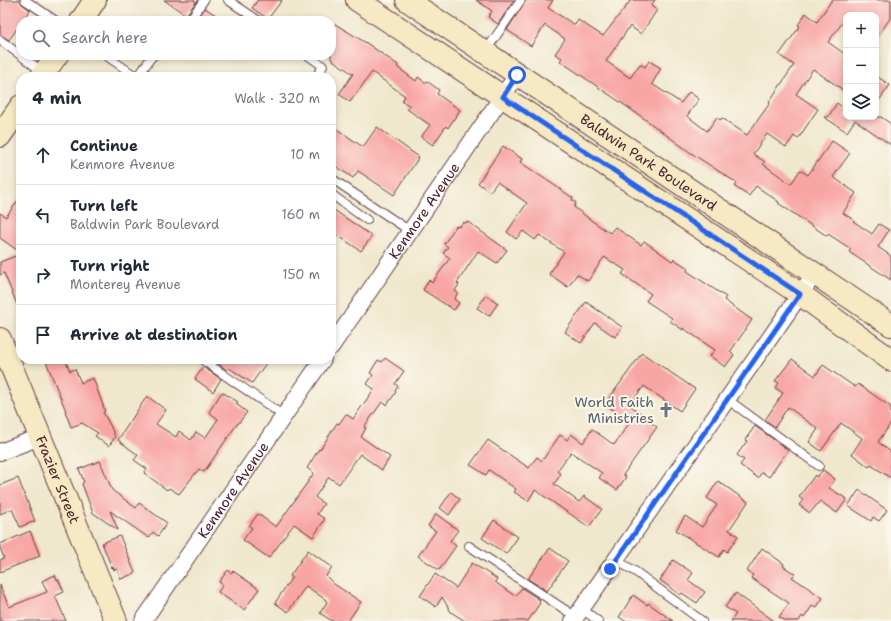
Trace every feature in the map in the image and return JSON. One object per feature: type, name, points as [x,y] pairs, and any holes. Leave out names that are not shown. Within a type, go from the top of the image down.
[{"type":"main road","name":"Baldwin Park Boulevard","points":[[357,0],[800,294],[891,360]]},
{"type":"main road","name":"Baldwin Park Boulevard","points":[[407,0],[891,325]]},
{"type":"main road","points":[[44,72],[53,60]]},
{"type":"main road","points":[[0,136],[16,113]]},
{"type":"main road","name":"Frazier Street","points":[[0,338],[116,621]]},
{"type":"street","name":"Kenmore Avenue","points":[[336,340],[517,75]]},
{"type":"street","points":[[577,615],[815,273]]},
{"type":"street","name":"Kenmore Avenue","points":[[143,621],[320,364]]},
{"type":"street","points":[[0,452],[40,437]]},
{"type":"lane","points":[[25,0],[49,16]]},
{"type":"lane","points":[[192,16],[204,0]]},
{"type":"lane","points":[[228,0],[251,16]]},
{"type":"lane","points":[[485,53],[521,0]]},
{"type":"lane","points":[[0,40],[16,53]]},
{"type":"lane","points":[[24,60],[38,72]]},
{"type":"lane","points":[[112,60],[130,72]]},
{"type":"lane","points":[[141,72],[147,60]]},
{"type":"lane","points":[[314,60],[323,66],[319,72]]},
{"type":"lane","points":[[336,181],[410,231]]},
{"type":"lane","points":[[336,198],[367,220]]},
{"type":"lane","points":[[208,364],[284,416]]},
{"type":"lane","points":[[727,399],[819,466]]},
{"type":"lane","points":[[469,546],[577,615],[598,621]]},
{"type":"lane","points":[[616,560],[636,572],[702,621]]},
{"type":"building","points":[[0,0],[20,0],[22,4],[30,10],[26,16],[16,16],[16,30],[9,40],[0,35]]},
{"type":"building","points":[[164,0],[194,0],[196,2],[186,15]]},
{"type":"building","points":[[258,0],[282,0],[270,16],[264,16],[252,8]]},
{"type":"building","points":[[476,0],[514,0],[498,24],[488,17],[492,11]]},
{"type":"building","points":[[526,0],[553,0],[548,8],[575,25],[578,20],[603,36],[631,0],[655,0],[651,6],[657,10],[641,34],[630,26],[606,61],[630,78],[640,64],[645,67],[649,61],[661,68],[652,84],[681,103],[689,92],[699,99],[687,116],[707,131],[717,117],[720,120],[722,118],[747,135],[770,103],[769,102],[794,65],[779,55],[800,26],[798,25],[806,13],[817,22],[832,0],[891,0],[891,17],[879,35],[879,12],[843,12],[843,22],[828,42],[843,53],[843,90],[813,69],[796,94],[818,109],[798,139],[794,136],[786,147],[767,134],[753,154],[765,162],[763,164],[791,184],[800,170],[808,175],[832,141],[850,153],[833,177],[856,193],[843,213],[872,234],[879,224],[889,230],[878,247],[891,256],[891,280],[849,252],[851,249],[828,234],[827,236],[778,203],[779,202],[756,186],[749,196],[735,187],[737,183],[691,153],[642,117],[560,61],[562,58],[555,54],[565,39],[545,25],[531,46],[507,30]]},
{"type":"building","points":[[205,8],[217,16],[199,16]]},
{"type":"building","points":[[336,25],[368,44],[398,65],[397,67],[416,81],[418,77],[426,83],[427,81],[439,90],[437,94],[460,110],[448,128],[446,126],[433,145],[421,137],[430,125],[407,109],[410,106],[402,101],[405,96],[372,72],[350,102],[339,94],[353,74],[332,60],[336,60]]},
{"type":"building","points":[[879,78],[890,85],[879,101]]},
{"type":"building","points":[[837,103],[843,108],[843,120],[855,120],[847,132],[824,117],[828,117]]},
{"type":"building","points":[[879,117],[881,117],[891,124],[891,145],[855,120],[879,120]]},
{"type":"building","points":[[377,127],[419,157],[394,195],[358,171],[353,178],[336,166],[336,128],[363,147]]},
{"type":"building","points":[[503,146],[522,159],[520,162],[573,198],[572,200],[576,203],[574,207],[592,221],[610,233],[615,227],[641,245],[644,241],[672,261],[674,259],[688,268],[687,271],[726,297],[724,300],[752,320],[730,352],[734,355],[725,367],[710,356],[715,350],[670,321],[672,318],[646,301],[651,294],[622,274],[625,270],[604,257],[588,281],[577,274],[568,287],[549,274],[564,252],[539,235],[535,240],[523,231],[516,239],[507,232],[527,203],[497,182],[490,192],[478,183]]},
{"type":"building","points":[[16,203],[16,249],[0,238],[0,213],[6,217]]},
{"type":"building","points":[[336,211],[372,236],[361,251],[336,234]]},
{"type":"building","points":[[468,222],[507,250],[497,263],[478,251],[457,283],[459,284],[455,291],[458,293],[454,299],[459,303],[454,310],[423,290],[429,280],[432,283],[450,258],[443,253],[448,247],[444,244],[456,226],[459,227],[463,223]]},
{"type":"building","points":[[16,256],[16,302],[4,273],[0,275],[0,262]]},
{"type":"building","points":[[486,295],[498,303],[489,316],[477,308]]},
{"type":"building","points":[[586,302],[622,327],[615,337],[595,323],[581,343],[565,332]]},
{"type":"building","points":[[642,353],[695,389],[680,411],[644,386],[629,405],[642,414],[641,416],[657,427],[623,475],[626,477],[617,490],[599,478],[602,473],[571,452],[557,471],[561,474],[554,484],[579,502],[584,496],[602,509],[589,527],[535,490],[528,501],[514,492],[516,489],[489,470],[486,475],[470,465],[488,440],[529,468],[537,457],[542,461],[560,435],[567,440],[571,434],[583,443],[592,429],[614,445],[630,422],[605,404]]},
{"type":"building","points":[[385,358],[404,371],[395,384],[398,386],[395,391],[396,392],[387,405],[382,402],[364,427],[366,428],[361,437],[390,457],[382,470],[360,454],[339,484],[329,477],[315,497],[324,504],[317,514],[325,519],[313,537],[294,524],[269,558],[243,540],[252,528],[249,526],[258,514],[276,527],[314,473],[307,468],[337,423],[339,424],[346,414],[353,419],[374,389],[367,384],[373,375],[370,373],[378,360],[382,362]]},
{"type":"building","points":[[792,359],[815,376],[823,365],[855,387],[858,384],[891,407],[891,423],[878,442],[891,452],[891,478],[871,465],[869,467],[852,454],[862,438],[841,423],[821,451],[809,442],[818,429],[788,407],[775,427],[765,420],[783,393],[775,388],[779,383],[775,381]]},
{"type":"building","points":[[47,364],[67,364],[70,371],[75,369],[81,383],[93,378],[105,411],[103,412],[115,437],[109,446],[95,436],[98,433],[82,423],[71,427]]},
{"type":"building","points":[[218,364],[265,364],[252,383],[229,368],[227,370]]},
{"type":"building","points":[[203,367],[221,379],[213,392],[195,379]]},
{"type":"building","points":[[222,392],[238,402],[236,404],[247,412],[204,472],[199,469],[179,494],[169,488],[167,490],[144,473],[147,469],[134,460],[138,455],[118,440],[147,396],[166,410],[156,424],[176,437],[179,431],[191,440],[196,432],[205,438],[218,419],[209,412]]},
{"type":"building","points":[[755,426],[788,450],[769,477],[762,472],[758,478],[740,465],[744,460],[737,455]]},
{"type":"building","points":[[100,461],[112,490],[136,508],[139,503],[167,523],[158,536],[153,532],[149,538],[110,511],[118,530],[93,513],[82,484],[84,482],[79,469]]},
{"type":"building","points":[[823,470],[835,479],[829,488],[847,499],[837,513],[820,501],[810,513],[799,505],[803,500],[799,497],[815,475],[817,477]]},
{"type":"building","points":[[18,478],[35,521],[20,527],[12,509],[0,514],[0,485]]},
{"type":"building","points":[[718,481],[748,502],[729,530],[738,536],[727,552],[724,549],[719,557],[676,530],[685,516],[702,527],[717,505],[707,498]]},
{"type":"building","points":[[859,490],[887,510],[879,521],[873,517],[871,521],[848,506]]},
{"type":"building","points":[[451,492],[460,499],[449,515],[440,508]]},
{"type":"building","points":[[436,514],[458,530],[450,541],[456,546],[439,570],[418,556],[436,531],[428,526]]},
{"type":"building","points":[[494,520],[518,537],[506,554],[482,538]]},
{"type":"building","points":[[30,531],[40,556],[0,572],[0,560],[4,558],[0,544]]},
{"type":"building","points":[[120,536],[135,573],[121,579],[117,569],[114,570],[113,567],[112,568],[102,543]]},
{"type":"building","points":[[550,548],[568,561],[547,591],[528,579]]},
{"type":"building","points":[[762,548],[795,574],[792,577],[823,598],[816,608],[812,606],[804,618],[802,616],[799,621],[786,621],[779,617],[789,603],[751,578],[753,575],[747,571]]},
{"type":"building","points":[[308,550],[332,567],[326,576],[334,584],[361,602],[348,621],[332,621],[320,613],[327,602],[326,600],[306,586],[288,612],[275,603],[292,577],[290,576]]},
{"type":"building","points":[[673,560],[693,573],[688,580],[705,592],[697,603],[682,593],[680,595],[660,580]]},
{"type":"building","points":[[472,563],[497,579],[495,582],[515,596],[522,588],[540,600],[540,603],[528,621],[465,621],[451,612],[442,597],[436,607],[420,596],[435,574],[456,588]]},
{"type":"building","points":[[228,570],[231,573],[233,571],[259,589],[244,610],[218,592],[223,585],[219,582]]},
{"type":"building","points":[[55,575],[64,592],[55,596],[66,621],[0,621],[0,585],[9,607],[47,592],[42,581]]},
{"type":"building","points":[[736,593],[774,621],[731,621],[736,614],[725,607]]},
{"type":"building","points":[[633,595],[647,605],[648,603],[673,621],[625,621],[619,617]]},
{"type":"place","name":"World Faith Ministries","points":[[666,410]]},
{"type":"route","points":[[517,75],[503,97],[800,294],[610,569]]}]
